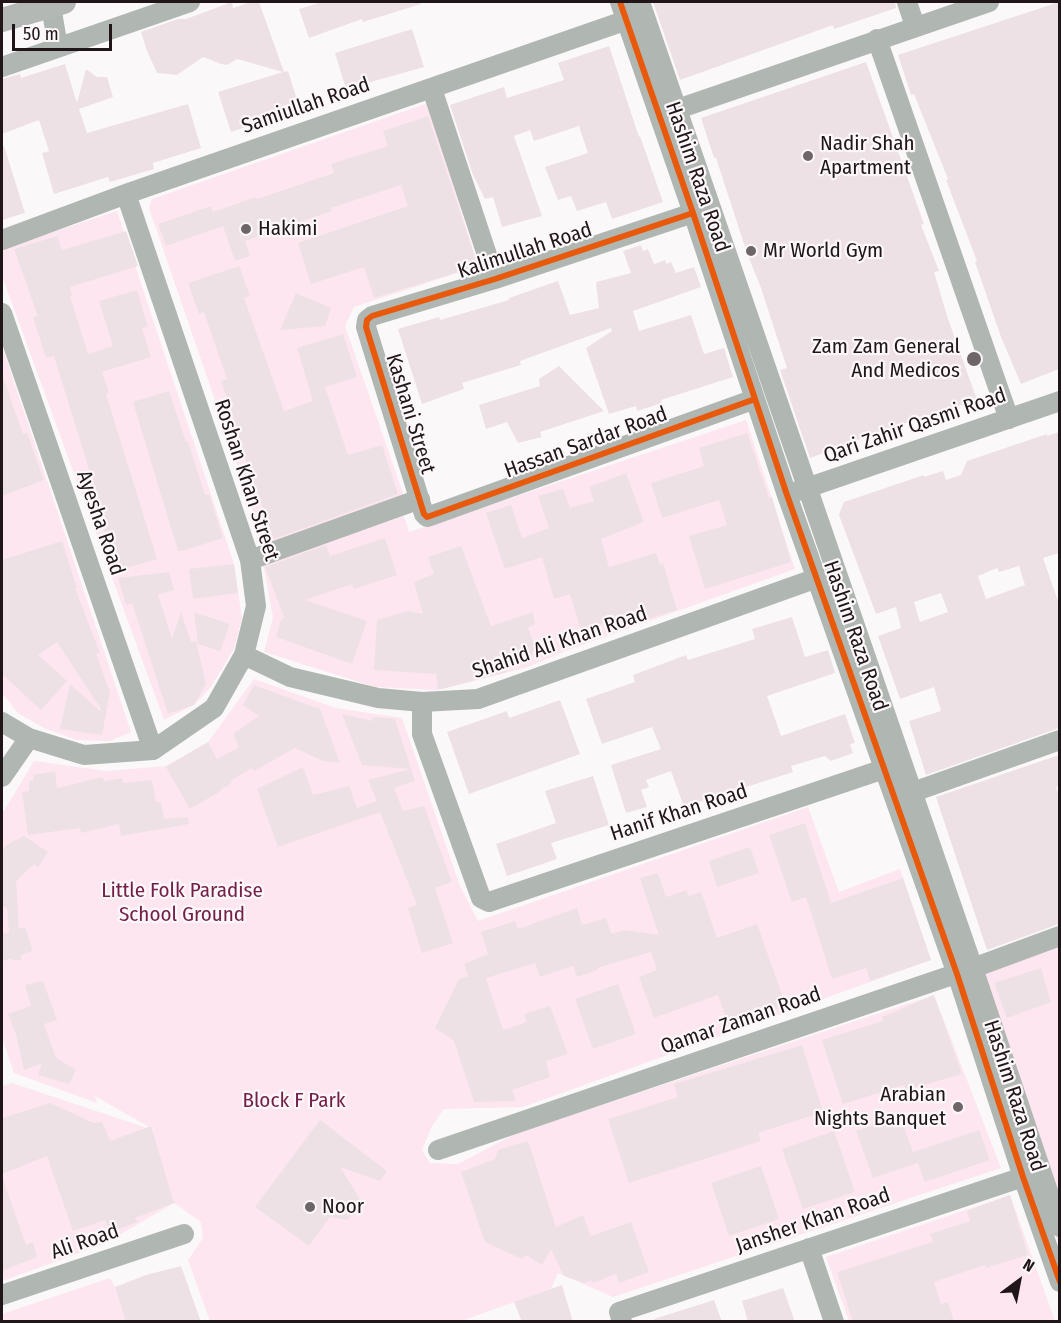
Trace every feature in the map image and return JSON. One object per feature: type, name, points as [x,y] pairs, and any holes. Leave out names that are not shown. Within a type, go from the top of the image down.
[{"type":"main road","points":[[2,22],[50,6]]},
{"type":"street","points":[[2,67],[190,2]]},
{"type":"street","name":"Hashim Raza Road","points":[[640,2],[913,792],[1023,1177],[1059,1279]]},
{"type":"street","points":[[908,2],[915,26]]},
{"type":"street","points":[[658,116],[989,2]]},
{"type":"street","points":[[50,6],[58,47]]},
{"type":"street","name":"Hashim Raza Road","points":[[623,11],[787,495],[884,769],[965,971],[1059,1227]]},
{"type":"street","name":"Samiullah Road","points":[[2,240],[126,194],[432,89],[623,11]]},
{"type":"street","points":[[877,39],[1009,419]]},
{"type":"street","points":[[432,89],[495,279]]},
{"type":"street","name":"Roshan Khan Street","points":[[126,194],[250,560],[256,606],[244,655],[214,708],[153,750]]},
{"type":"street","name":"Kalimullah Road","points":[[367,320],[372,316],[495,279],[693,213]]},
{"type":"street","name":"Ayesha Road","points":[[2,312],[153,750]]},
{"type":"street","name":"Kashani Street","points":[[367,320],[366,327],[423,508]]},
{"type":"street","name":"Hassan Sardar Road","points":[[250,560],[423,508],[756,399]]},
{"type":"street","name":"Qari Zahir Qasmi Road","points":[[787,495],[1059,401]]},
{"type":"street","name":"Shahid Ali Khan Road","points":[[244,655],[290,677],[378,698],[422,702],[478,699],[818,578]]},
{"type":"street","name":"Hanif Khan Road","points":[[422,702],[422,734],[481,898],[489,902],[884,769]]},
{"type":"street","points":[[2,722],[29,738],[84,755],[153,750]]},
{"type":"street","points":[[2,777],[29,738]]},
{"type":"street","points":[[913,792],[1059,740]]},
{"type":"street","name":"Qamar Zaman Road","points":[[438,1150],[965,971],[1059,936]]},
{"type":"street","name":"Jansher Khan Road","points":[[621,1317],[809,1248],[1023,1177]]},
{"type":"street","name":"Ali Road","points":[[2,1295],[184,1234]]},
{"type":"street","points":[[809,1248],[834,1322]]},
{"type":"green space","points":[[428,103],[478,266],[354,307],[345,326],[405,499],[265,546],[149,208],[152,199]]},
{"type":"green space","points":[[117,211],[234,564],[242,618],[234,649],[210,688],[194,705],[164,720],[2,276],[4,248]]},
{"type":"green space","points":[[2,346],[131,732],[110,741],[76,740],[44,728],[18,713],[2,693]]},
{"type":"green space","points":[[746,420],[795,569],[568,650],[528,667],[439,690],[375,687],[264,652],[273,617],[263,563],[404,516],[409,532]]},
{"type":"green space","points":[[254,679],[336,708],[402,718],[460,886],[478,921],[808,807],[839,892],[900,869],[931,960],[523,1107],[444,1109],[432,1126],[422,1150],[430,1163],[458,1164],[517,1133],[934,995],[1001,1168],[613,1297],[558,1273],[551,1289],[461,1321],[210,1321],[188,1260],[203,1238],[201,1222],[174,1203],[104,1244],[2,1281],[2,1086],[12,1083],[156,1131],[95,1096],[97,1103],[14,1073],[2,1037],[2,814],[34,761],[107,771],[166,766],[208,742]]},
{"type":"green space","points":[[1059,938],[1059,1246],[977,967]]},
{"type":"green space","points":[[1010,1195],[1055,1321],[849,1321],[826,1257]]},
{"type":"green space","points":[[110,1278],[126,1321],[2,1321],[2,1314]]},
{"type":"building","points":[[232,2],[233,8],[259,2],[284,72],[288,71],[300,109],[231,132],[218,92],[283,72],[237,59],[227,65],[203,57],[177,75],[157,73],[141,32]]},
{"type":"building","points":[[322,2],[420,2],[421,4],[363,22],[362,19],[309,38],[299,9]]},
{"type":"building","points":[[653,2],[895,2],[896,8],[834,29],[833,25],[680,80]]},
{"type":"building","points":[[1059,2],[1059,369],[1021,384],[1001,337],[975,262],[977,261],[946,180],[948,179],[914,94],[911,95],[898,55]]},
{"type":"building","points":[[412,29],[424,67],[346,89],[335,53]]},
{"type":"building","points":[[609,46],[663,202],[612,219],[606,202],[577,211],[571,196],[558,200],[545,167],[588,153],[579,126],[534,141],[530,130],[514,136],[542,216],[502,227],[493,197],[485,199],[473,175],[450,105],[504,87],[507,98],[564,80],[558,63]]},
{"type":"building","points":[[866,62],[924,224],[921,225],[939,271],[934,272],[947,316],[977,400],[890,428],[810,458],[780,370],[787,368],[701,118]]},
{"type":"building","points":[[65,64],[77,103],[86,69],[97,77],[107,77],[113,97],[79,109],[87,133],[188,104],[201,148],[153,163],[154,169],[110,182],[108,177],[54,194],[42,153],[49,151],[39,120],[2,134],[2,79],[20,74],[21,78]]},
{"type":"building","points":[[428,116],[478,266],[374,298],[364,267],[311,284],[298,243],[408,206],[401,185],[331,208],[332,211],[245,241],[250,256],[235,261],[223,226],[166,246],[158,224],[211,206],[213,212],[334,173],[331,164],[388,146],[383,131]]},
{"type":"building","points":[[4,146],[25,213],[2,220],[2,147]]},
{"type":"building","points":[[126,231],[138,266],[70,287],[72,295],[70,296],[88,354],[113,346],[99,301],[137,290],[148,327],[142,328],[151,357],[102,372],[109,393],[106,394],[157,559],[117,571],[104,529],[107,528],[54,356],[46,358],[33,317],[38,316],[14,249],[57,236],[62,250]]},
{"type":"building","points":[[641,245],[643,251],[648,249],[654,264],[665,260],[666,264],[671,262],[676,273],[694,267],[701,287],[633,311],[639,331],[691,315],[704,354],[724,348],[733,377],[661,400],[662,403],[637,411],[636,406],[609,414],[586,348],[612,331],[611,328],[520,361],[521,365],[462,383],[464,389],[422,404],[398,329],[439,317],[440,320],[509,300],[509,298],[558,281],[570,315],[599,308],[596,282],[631,273],[623,251]]},
{"type":"building","points":[[239,266],[250,296],[244,298],[284,411],[313,401],[297,348],[343,334],[357,377],[325,387],[348,455],[382,445],[398,494],[274,539],[237,435],[239,434],[221,381],[227,379],[204,312],[199,314],[188,283]]},
{"type":"building","points":[[296,293],[331,308],[325,326],[280,330]]},
{"type":"building","points":[[559,366],[604,411],[540,432],[542,437],[518,443],[507,422],[486,429],[479,405],[540,386],[539,379]]},
{"type":"building","points":[[2,378],[23,434],[27,433],[44,480],[2,496]]},
{"type":"building","points":[[169,391],[205,495],[209,494],[223,538],[182,551],[178,551],[133,402]]},
{"type":"building","points":[[1059,432],[1059,553],[1043,558],[1059,604],[1059,728],[926,775],[909,721],[941,711],[934,687],[900,699],[878,636],[901,628],[896,607],[876,614],[839,515],[841,509],[844,502],[924,475],[924,477],[943,471],[946,480],[961,475],[967,461],[1047,434],[1047,436]],"holes":[[[1019,566],[1025,585],[986,599],[978,576],[997,568],[999,572]],[[941,593],[948,612],[920,622],[914,602]]]},
{"type":"building","points":[[747,433],[769,498],[772,497],[791,562],[705,589],[689,536],[727,525],[719,500],[662,518],[651,483],[704,466],[699,448]]},
{"type":"building","points":[[626,473],[644,522],[601,539],[609,567],[656,553],[660,564],[663,563],[677,610],[627,625],[627,627],[610,630],[608,625],[594,624],[581,631],[570,594],[554,599],[542,557],[505,569],[486,513],[511,505],[522,538],[549,528],[538,496],[563,489],[570,508],[594,501],[589,487]]},
{"type":"building","points":[[385,538],[397,575],[354,589],[352,584],[305,600],[367,621],[352,664],[276,637],[284,617],[265,567],[326,545],[330,556]]},
{"type":"building","points":[[62,541],[77,588],[75,588],[100,653],[96,654],[110,692],[102,735],[60,729],[70,684],[100,711],[101,709],[57,642],[38,655],[67,681],[41,710],[2,674],[2,560]]},
{"type":"building","points":[[461,546],[491,626],[533,612],[535,624],[528,628],[535,646],[530,660],[506,669],[507,672],[441,689],[438,689],[436,674],[374,670],[377,620],[408,611],[423,614],[414,582],[434,574],[428,557]]},
{"type":"building","points":[[234,564],[238,593],[193,599],[189,569]]},
{"type":"building","points":[[169,572],[174,590],[158,595],[172,639],[181,612],[191,642],[196,641],[206,684],[194,705],[168,714],[132,603],[126,605],[118,578]]},
{"type":"building","points":[[194,612],[230,624],[220,651],[198,644]]},
{"type":"building","points":[[792,617],[805,657],[828,650],[835,673],[767,696],[781,736],[845,714],[855,743],[850,744],[853,753],[831,761],[825,756],[791,766],[793,772],[684,807],[671,771],[646,780],[649,787],[641,790],[647,807],[626,813],[611,765],[661,749],[652,727],[602,744],[586,699],[635,682],[633,675],[686,655],[688,660],[755,639],[752,629]]},
{"type":"building","points":[[254,685],[320,709],[340,763],[323,761],[295,748],[254,771],[252,768],[230,781],[232,783],[221,791],[190,809],[166,767],[208,742],[217,759],[239,747],[233,734],[259,716],[243,705]]},
{"type":"building","points":[[560,700],[580,754],[469,794],[447,732],[507,711],[509,718]]},
{"type":"building","points":[[342,714],[372,721],[373,717],[395,719],[415,781],[394,788],[403,811],[424,806],[452,882],[435,888],[453,943],[422,953],[408,908],[417,905],[380,812],[278,847],[257,789],[303,767],[313,795],[349,786],[357,808],[377,801],[368,780],[411,769],[362,765]]},
{"type":"building","points":[[1059,755],[1059,786],[1056,787],[1059,796],[1059,924],[987,950],[936,797]]},
{"type":"building","points":[[55,771],[57,788],[103,777],[104,781],[122,778],[123,783],[152,780],[156,802],[161,802],[164,819],[188,817],[189,824],[121,836],[119,824],[81,833],[80,828],[28,835],[22,792],[29,791],[29,781],[34,780],[33,775]]},
{"type":"building","points":[[593,776],[609,825],[551,843],[557,859],[507,876],[496,844],[556,823],[545,791]]},
{"type":"building","points":[[805,823],[831,903],[903,878],[931,960],[870,981],[866,968],[832,979],[806,897],[792,902],[769,835]]},
{"type":"building","points":[[24,836],[48,852],[38,867],[34,864],[16,881],[19,929],[25,927],[33,951],[21,955],[21,960],[12,960],[12,958],[4,961],[2,934],[9,932],[7,908],[2,906],[2,852],[6,845]]},
{"type":"building","points":[[750,847],[759,873],[717,887],[709,861]]},
{"type":"building","points":[[658,873],[666,897],[687,890],[688,896],[701,892],[717,938],[757,924],[786,1006],[729,1026],[718,995],[654,1018],[639,977],[657,970],[651,952],[597,968],[598,970],[577,977],[573,966],[540,977],[535,963],[486,978],[503,1030],[527,1022],[524,1014],[550,1006],[568,1054],[546,1061],[550,1077],[512,1090],[516,1101],[474,1102],[454,1041],[435,1028],[459,979],[468,976],[464,964],[488,954],[481,932],[515,921],[518,929],[577,908],[582,925],[606,918],[611,934],[624,930],[659,935],[640,878]]},
{"type":"building","points":[[1041,968],[1051,1002],[1007,1018],[994,983]]},
{"type":"building","points":[[43,981],[57,1020],[44,1024],[56,1058],[76,1070],[69,1084],[38,1075],[42,1063],[24,1070],[16,1034],[8,1014],[31,1006],[25,985]]},
{"type":"building","points":[[618,984],[636,1034],[593,1049],[575,999]]},
{"type":"building","points":[[934,995],[962,1074],[906,1090],[904,1085],[843,1104],[822,1040],[883,1021],[882,1017]]},
{"type":"building","points":[[802,1045],[823,1112],[758,1133],[761,1141],[629,1183],[608,1119],[678,1097],[674,1084]]},
{"type":"building","points":[[50,1103],[94,1123],[102,1122],[110,1141],[151,1126],[174,1203],[135,1218],[138,1222],[110,1232],[105,1220],[73,1231],[47,1156],[2,1174],[2,1118]]},
{"type":"building","points":[[900,1116],[913,1152],[979,1130],[990,1160],[925,1182],[918,1163],[873,1178],[856,1131]]},
{"type":"building","points":[[320,1120],[387,1171],[380,1181],[340,1167],[361,1201],[348,1220],[330,1217],[309,1246],[255,1207]]},
{"type":"building","points":[[834,1131],[855,1192],[803,1209],[782,1149]]},
{"type":"building","points":[[528,1141],[556,1227],[583,1215],[591,1236],[631,1222],[649,1272],[619,1283],[616,1274],[593,1283],[591,1280],[584,1283],[564,1276],[551,1249],[542,1265],[526,1255],[522,1259],[485,1242],[461,1172],[495,1159],[498,1150]]},
{"type":"building","points":[[761,1166],[779,1219],[729,1236],[711,1183]]},
{"type":"building","points":[[2,1179],[26,1245],[33,1242],[37,1257],[2,1271]]},
{"type":"building","points":[[1010,1195],[1028,1255],[986,1268],[985,1265],[934,1282],[941,1304],[948,1302],[954,1322],[853,1322],[837,1272],[933,1242],[930,1234],[970,1221],[967,1211]]},
{"type":"building","points":[[181,1266],[201,1322],[126,1322],[115,1287],[146,1275]]},
{"type":"building","points":[[562,1285],[573,1322],[522,1322],[514,1302]]},
{"type":"building","points":[[783,1288],[795,1322],[748,1322],[742,1301]]},
{"type":"building","points":[[714,1300],[722,1322],[654,1322],[654,1319]]},
{"type":"cycle path","points":[[620,2],[787,495],[957,974],[1060,1282]]},
{"type":"cycle path","points":[[693,213],[495,279],[372,316],[367,320],[366,327],[424,514],[427,517],[430,516],[755,399]]},
{"type":"place","name":"Nadir Shah Apartment","points":[[808,156]]},
{"type":"place","name":"Hakimi","points":[[246,229]]},
{"type":"place","name":"Mr World Gym","points":[[751,251]]},
{"type":"place","name":"Zam Zam General And Medicos","points":[[974,359]]},
{"type":"place","name":"Arabian Nights Banquet","points":[[958,1107]]},
{"type":"place","name":"Noor","points":[[310,1207]]},
{"type":"park label","name":"Little Folk Paradise School Ground","points":[[182,903]]},
{"type":"park label","name":"Block F Park","points":[[294,1101]]}]
